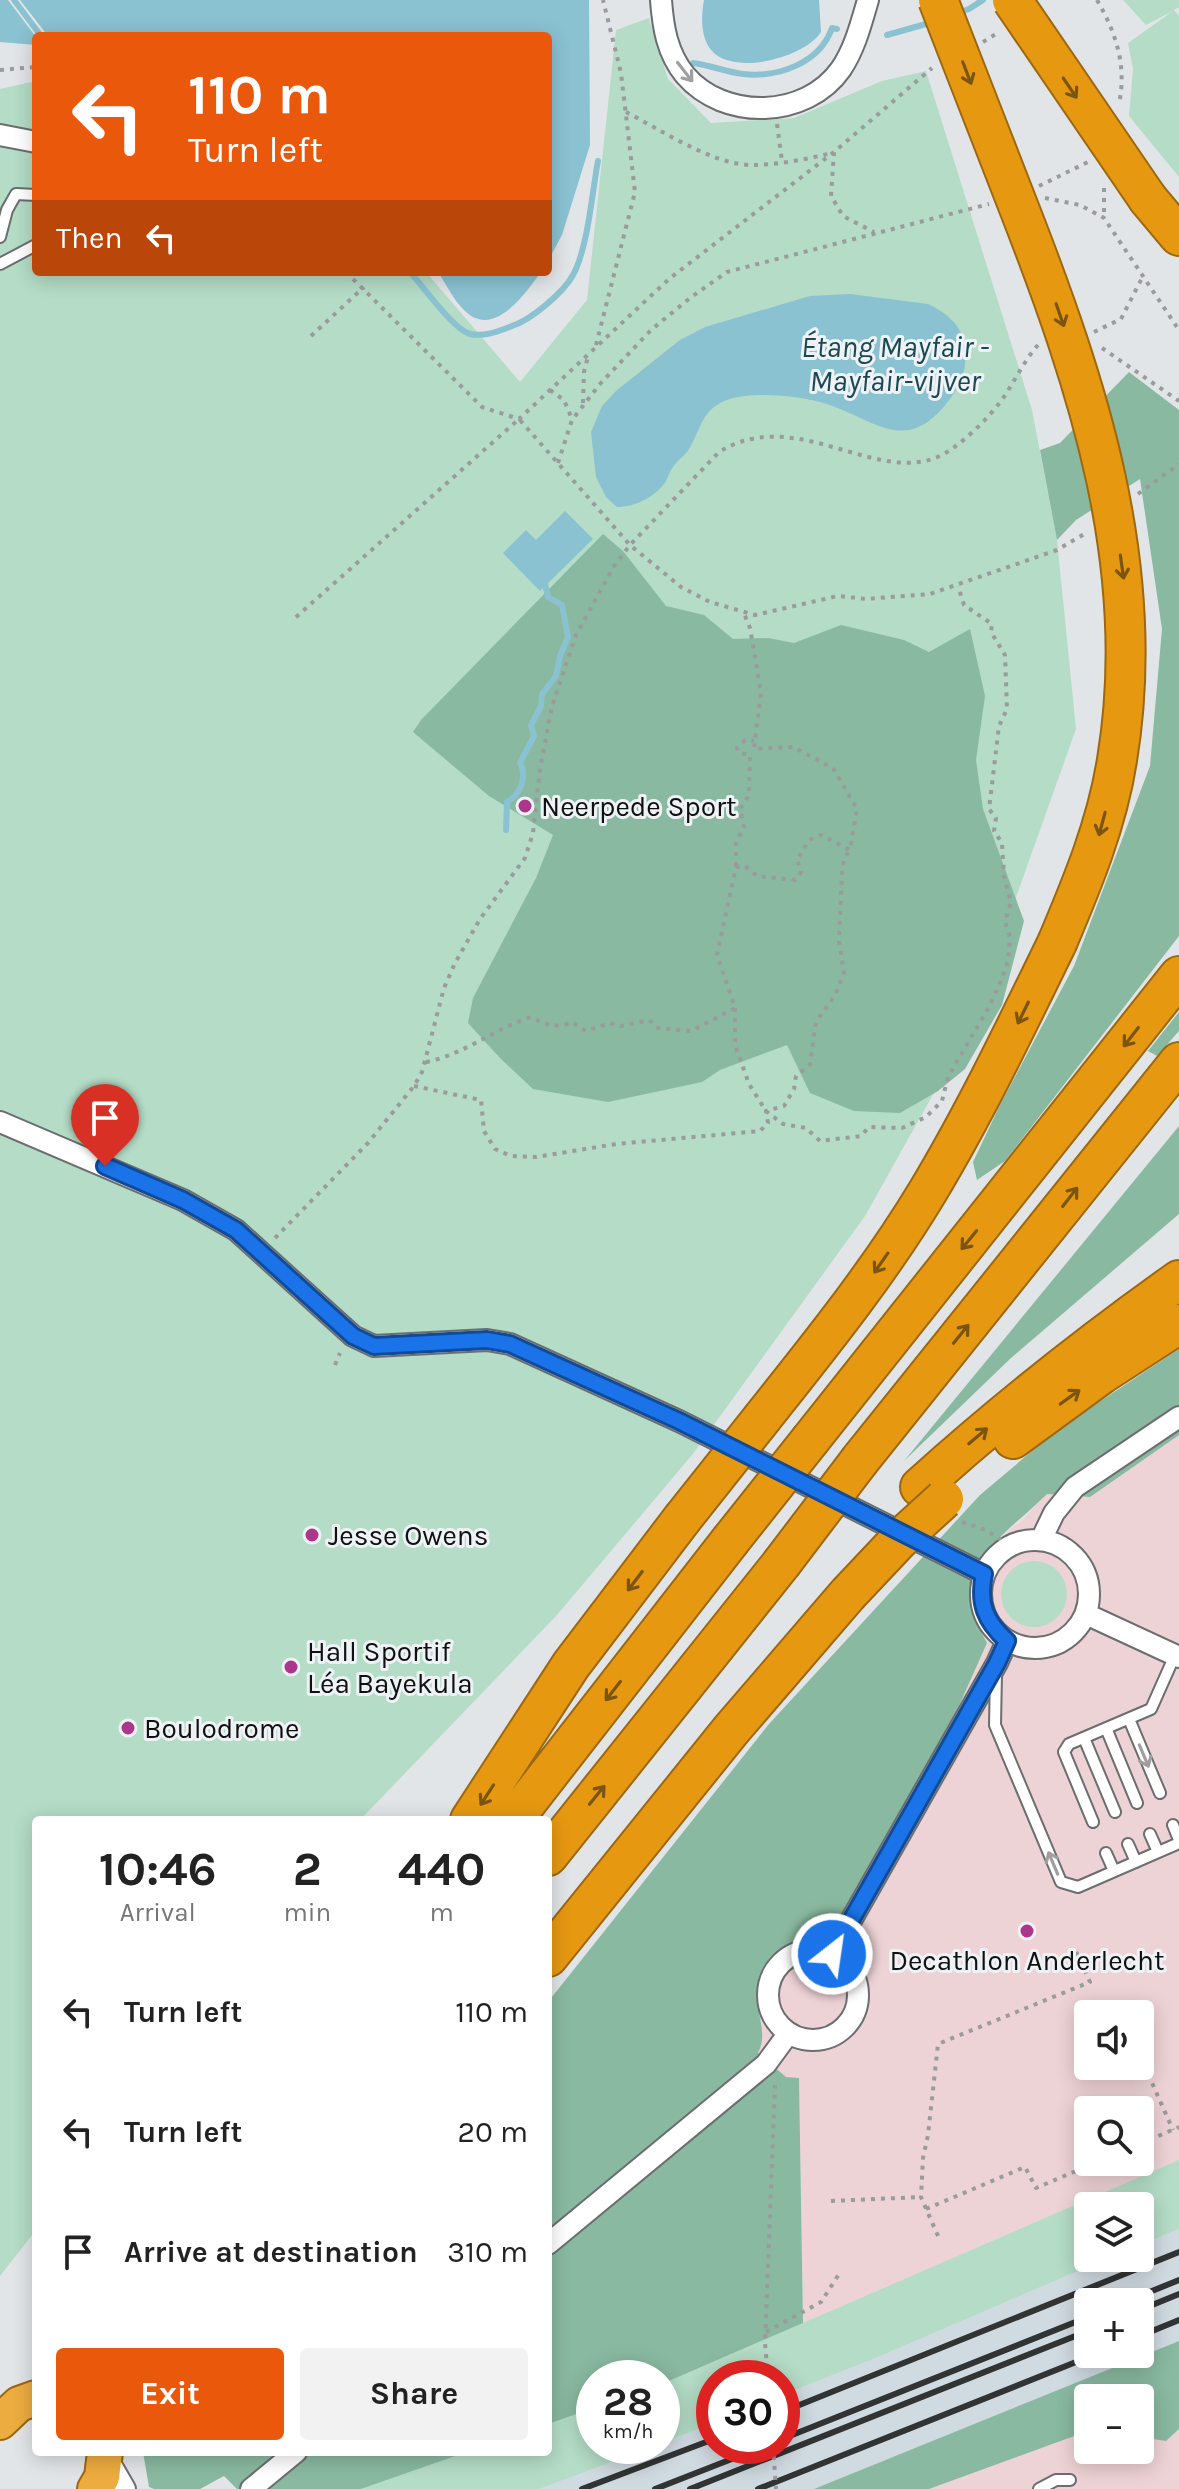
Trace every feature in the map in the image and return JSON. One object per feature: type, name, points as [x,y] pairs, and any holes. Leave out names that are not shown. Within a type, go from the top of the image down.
[{"type":"highway","points":[[473,1816],[571,1665],[847,1309],[928,1191],[993,1073],[1057,943],[1097,843],[1117,762],[1127,667],[1124,578],[1104,466],[1076,361],[938,0]]},
{"type":"highway","points":[[1012,0],[1098,129],[1179,236]]},
{"type":"highway","points":[[516,1816],[730,1541],[1179,976]]},
{"type":"highway","points":[[552,1851],[1179,1062]]},
{"type":"highway","points":[[942,1503],[973,1440],[1179,1280]]},
{"type":"highway","points":[[552,1924],[713,1717],[837,1589],[942,1503],[1026,1428],[1179,1324]]},
{"type":"highway","points":[[552,1952],[731,1730],[837,1589]]},
{"type":"highway","points":[[0,2422],[19,2404],[32,2399]]},
{"type":"highway","points":[[95,2489],[102,2477],[106,2456]]},
{"type":"street","points":[[661,0],[663,29],[670,52],[684,74],[717,101],[745,108],[775,108],[796,103],[820,91],[841,70],[855,42],[868,0]]},
{"type":"street","points":[[0,135],[32,141]]},
{"type":"street","points":[[0,1122],[183,1200],[236,1230],[263,1251],[353,1336],[374,1346],[487,1340],[510,1344],[672,1418],[984,1574]]},
{"type":"street","points":[[1041,1540],[1054,1513],[1075,1487],[1179,1417]]},
{"type":"street","points":[[1041,1540],[1057,1544],[1071,1553],[1081,1565],[1089,1589],[1086,1614],[1076,1630],[1061,1642],[1043,1648],[1025,1648],[1007,1641],[993,1628],[983,1611],[980,1592],[984,1574],[995,1557],[1010,1546],[1041,1540]]},
{"type":"street","points":[[1086,1614],[1177,1656]]},
{"type":"street","points":[[832,1954],[1007,1641]]},
{"type":"street","points":[[813,1949],[832,1954],[851,1969],[855,1980],[859,1992],[854,2015],[842,2031],[824,2040],[796,2038],[788,2034],[774,2020],[768,2001],[769,1982],[779,1965],[794,1953],[813,1949]]},
{"type":"street","points":[[552,2241],[766,2064],[788,2034]]},
{"type":"street","points":[[107,2456],[125,2489]]},
{"type":"street","points":[[251,2489],[291,2456]]},
{"type":"lane","points":[[0,237],[7,210],[16,194],[32,195]]},
{"type":"lane","points":[[0,264],[32,247]]},
{"type":"lane","points":[[1093,1822],[1064,1752],[1069,1744],[1151,1709],[1177,1656]]},
{"type":"lane","points":[[997,1663],[995,1725],[1061,1882],[1078,1887],[1179,1842],[1173,1825]]},
{"type":"lane","points":[[1129,1719],[1160,1793]]},
{"type":"lane","points":[[1106,1728],[1137,1803]]},
{"type":"lane","points":[[1084,1738],[1115,1812]]},
{"type":"lane","points":[[1150,1834],[1158,1852]]},
{"type":"lane","points":[[1128,1844],[1136,1862]]},
{"type":"lane","points":[[1106,1853],[1114,1871]]},
{"type":"lane","points":[[1039,2489],[1056,2480],[1070,2480]]},
{"type":"path","points":[[595,348],[635,192],[621,73],[603,0]]},
{"type":"path","points":[[1097,0],[1110,22],[1121,53],[1122,91],[1118,107]]},
{"type":"path","points":[[0,70],[32,67]]},
{"type":"path","points":[[775,108],[782,161]]},
{"type":"path","points":[[626,112],[715,157],[750,165],[834,152]]},
{"type":"path","points":[[295,618],[519,419],[669,279],[834,152]]},
{"type":"path","points":[[834,152],[831,196],[843,216],[875,233]]},
{"type":"path","points":[[1035,188],[1093,160]]},
{"type":"path","points":[[1044,198],[1080,205],[1104,218],[1179,330]]},
{"type":"path","points":[[558,463],[572,420],[583,405],[651,330],[727,272],[999,202]]},
{"type":"path","points":[[351,276],[482,407],[519,419],[630,545],[681,587],[710,602],[755,615],[838,596],[907,597],[958,586],[1057,550],[1097,525]]},
{"type":"path","points":[[1081,338],[1121,319],[1143,276]]},
{"type":"path","points":[[311,336],[364,287]]},
{"type":"path","points":[[263,1251],[368,1143],[414,1086],[426,1062],[444,988],[455,963],[480,919],[525,858],[533,833],[540,769],[552,706],[576,635],[614,566],[630,545],[719,452],[751,438],[768,435],[817,442],[890,462],[910,464],[939,457],[986,418],[1040,342]]},
{"type":"path","points":[[1091,343],[1179,401]]},
{"type":"path","points":[[583,405],[588,354]]},
{"type":"path","points":[[550,390],[564,400],[572,420]]},
{"type":"path","points":[[1134,497],[1179,464]]},
{"type":"path","points":[[754,741],[745,740],[737,748],[739,753],[750,755],[749,795],[740,809],[744,827],[736,843],[736,867],[717,955],[735,1008],[735,1045],[749,1084],[766,1111],[783,1124],[806,1128],[820,1141],[861,1136],[869,1127],[902,1128],[926,1117],[942,1101],[948,1077],[989,1007],[1008,961],[1010,938],[1005,921],[1011,902],[1004,876],[1002,843],[994,831],[996,818],[989,809],[999,726],[1007,709],[1005,655],[991,632],[992,624],[964,605],[958,586]]},
{"type":"path","points":[[742,610],[750,628],[761,693],[754,749],[793,747],[833,768],[857,809],[850,850],[844,859],[842,873],[839,941],[844,973],[835,995],[816,1022],[810,1064],[796,1076],[794,1089],[784,1106],[766,1111]]},
{"type":"path","points":[[736,867],[745,866],[757,876],[795,880],[801,872],[797,860],[809,840],[821,835],[850,850]]},
{"type":"path","points":[[426,1062],[446,1058],[484,1036],[531,1017],[548,1026],[561,1027],[572,1022],[586,1031],[610,1023],[621,1026],[649,1020],[658,1028],[691,1031],[735,1008]]},
{"type":"path","points":[[414,1086],[481,1100],[484,1131],[495,1149],[511,1156],[536,1157],[616,1144],[744,1134],[760,1131],[768,1123],[766,1111]]},
{"type":"path","points":[[942,1503],[1010,1546]]},
{"type":"path","points":[[938,2236],[921,2197],[938,2044],[1090,1982],[1074,1947]]},
{"type":"path","points":[[766,2064],[775,2075],[766,2360]]},
{"type":"path","points":[[1151,2080],[1173,2130]]},
{"type":"path","points":[[1154,2138],[1179,2127]]},
{"type":"path","points":[[926,2209],[1025,2167],[1036,2188],[1074,2172]]},
{"type":"path","points":[[831,2201],[921,2197]]},
{"type":"path","points":[[766,2332],[821,2302],[841,2271]]},
{"type":"path","points":[[774,2464],[776,2489]]},
{"type":"shaded area","points":[[1179,1435],[1179,2160],[1154,2171],[1154,2096],[1074,2096],[1074,2176],[1142,2176],[1105,2192],[1074,2192],[1074,2206],[803,2323],[799,2078],[786,2077],[758,2053],[762,2026],[757,1998],[764,1970],[781,1952],[802,1944],[830,1941],[958,1708],[987,1643],[971,1604],[973,1579],[989,1547],[1047,1494],[1090,1497]]},
{"type":"shaded area","points":[[1179,2229],[1179,2341],[1154,2351],[1154,2288],[1074,2288],[1074,2368],[1114,2368],[1065,2388],[814,2489],[539,2489],[606,2464],[680,2464],[680,2436],[696,2430],[696,2464],[800,2464],[800,2388],[1075,2272],[1154,2272],[1154,2239]]},
{"type":"shaded area","points":[[1179,2391],[1179,2489],[929,2489],[1074,2435],[1074,2464],[1154,2464],[1154,2402]]},
{"type":"green space","points":[[1123,0],[1179,0],[1179,7],[1174,10],[1179,16],[1179,177],[1129,116],[1133,69],[1128,43],[1173,11],[1146,25]]},
{"type":"green space","name":"Neerpede Sport","points":[[649,18],[668,79],[711,123],[794,118],[882,81],[926,71],[1032,410],[1057,540],[1076,729],[968,1032],[865,1216],[692,1455],[557,1615],[364,1816],[32,1816],[32,2235],[0,2276],[0,89],[32,82],[32,276],[429,276],[520,382],[587,300],[616,30]]},
{"type":"green space","points":[[1129,372],[1179,410],[1179,936],[1005,1161],[977,1180],[973,1162],[1074,966],[1150,766],[1162,629],[1140,479],[1076,520],[1057,540],[1040,450],[1060,443]]},
{"type":"green space","points":[[603,534],[623,551],[666,606],[704,615],[733,639],[768,638],[794,643],[841,625],[904,640],[929,652],[970,629],[985,696],[976,760],[983,809],[1024,921],[1002,1005],[965,1069],[938,1091],[900,1113],[854,1111],[810,1093],[787,1045],[720,1070],[702,1082],[608,1102],[533,1089],[468,1023],[473,998],[536,878],[553,835],[489,796],[413,732],[421,720]]},
{"type":"green space","points":[[1179,1012],[1179,1031],[1157,1056],[1148,1051]]},
{"type":"green space","points":[[1179,1126],[1179,1214],[1011,1358],[904,1461]]},
{"type":"green space","points":[[1179,1349],[1179,1435],[1090,1497],[1047,1494],[985,1554],[972,1585],[971,1602],[987,1643],[958,1708],[830,1942],[781,1954],[765,1971],[760,1983],[758,2004],[762,2039],[758,2053],[786,2077],[799,2078],[803,2323],[717,2360],[696,2360],[696,2369],[680,2376],[680,2360],[576,2360],[576,2414],[552,2423],[552,1997],[769,1724],[980,1495],[1057,1430]]},
{"type":"green space","points":[[1034,1561],[1047,1564],[1057,1571],[1064,1581],[1067,1594],[1064,1607],[1057,1617],[1047,1624],[1034,1627],[1021,1624],[1011,1617],[1004,1607],[1001,1594],[1004,1581],[1011,1571],[1021,1564]]},
{"type":"green space","points":[[1179,2160],[1179,2229],[1154,2239],[1154,2192],[1105,2192],[1142,2176],[1154,2176],[1154,2171]]},
{"type":"green space","points":[[1074,2205],[1075,2272],[800,2388],[800,2360],[717,2360]]},
{"type":"green space","points":[[1179,2341],[1179,2429],[1166,2441],[1154,2439],[1154,2384],[1074,2384],[1074,2436],[929,2489],[814,2489],[1112,2368],[1154,2368],[1154,2351]]},
{"type":"green space","points":[[696,2369],[696,2430],[680,2436],[680,2376]]},
{"type":"green space","points":[[576,2414],[576,2464],[606,2464],[539,2489],[361,2489],[456,2456],[552,2456],[552,2423]]},
{"type":"green space","points":[[144,2456],[456,2456],[361,2489],[237,2489],[224,2476],[200,2489],[149,2487]]},
{"type":"water","points":[[0,0],[8,0],[32,32],[32,45],[0,42]]},
{"type":"water","points":[[20,0],[589,0],[590,145],[562,235],[552,254],[552,32],[45,32]]},
{"type":"water","points":[[704,0],[819,0],[821,32],[801,49],[786,55],[754,63],[739,63],[725,59],[709,48],[702,21]]},
{"type":"water","points":[[440,276],[538,276],[507,311],[485,320],[474,318],[453,296]]},
{"type":"water","name":"Étang Mayfair - Mayfair-vijver","points":[[850,294],[928,304],[956,324],[964,343],[963,373],[950,399],[935,416],[920,426],[892,430],[827,404],[805,399],[765,395],[730,399],[708,413],[689,449],[654,494],[623,507],[617,507],[606,497],[596,477],[591,432],[602,406],[617,390],[680,340],[705,327],[810,296]]},
{"type":"water","points":[[565,511],[593,539],[540,591],[503,553],[526,530],[536,540]]},
{"type":"waterway","points":[[14,0],[38,32]]},
{"type":"waterway","points":[[955,14],[983,0]]},
{"type":"waterway","points":[[887,35],[933,22]]},
{"type":"waterway","points":[[693,63],[743,74],[783,70],[808,59],[818,51],[832,28],[837,29]]},
{"type":"waterway","points":[[413,276],[447,316],[470,334],[492,333],[528,318],[562,289],[578,264],[598,161]]},
{"type":"waterway","points":[[506,830],[507,802],[516,795],[521,785],[523,774],[520,763],[534,736],[531,725],[541,706],[542,694],[556,676],[568,637],[562,605],[548,597],[545,585]]},
{"type":"railway","points":[[800,2405],[1179,2252]]},
{"type":"railway","points":[[1154,2290],[1179,2280]]},
{"type":"railway","points":[[1154,2304],[1179,2294]]},
{"type":"railway","points":[[1154,2330],[1179,2320]]},
{"type":"railway","points":[[800,2432],[1074,2323]]},
{"type":"railway","points":[[690,2489],[1074,2337]]},
{"type":"railway","points":[[758,2489],[1074,2363]]},
{"type":"railway","points":[[582,2489],[696,2446]]},
{"type":"railway","points":[[655,2489],[719,2464]]},
{"type":"place","name":"Neerpede Sport","points":[[525,806]]},
{"type":"place","name":"Jesse Owens","points":[[312,1535]]},
{"type":"place","name":"Hall Sportif Léa Bayekula","points":[[291,1667]]},
{"type":"place","name":"Boulodrome","points":[[128,1728]]},
{"type":"place","name":"Decathlon Anderlecht","points":[[1027,1931]]},
{"type":"route","points":[[105,1166],[183,1200],[236,1230],[263,1251],[353,1336],[374,1346],[487,1340],[510,1344],[679,1421],[984,1574],[980,1592],[983,1611],[993,1628],[1007,1641],[832,1954]]}]
